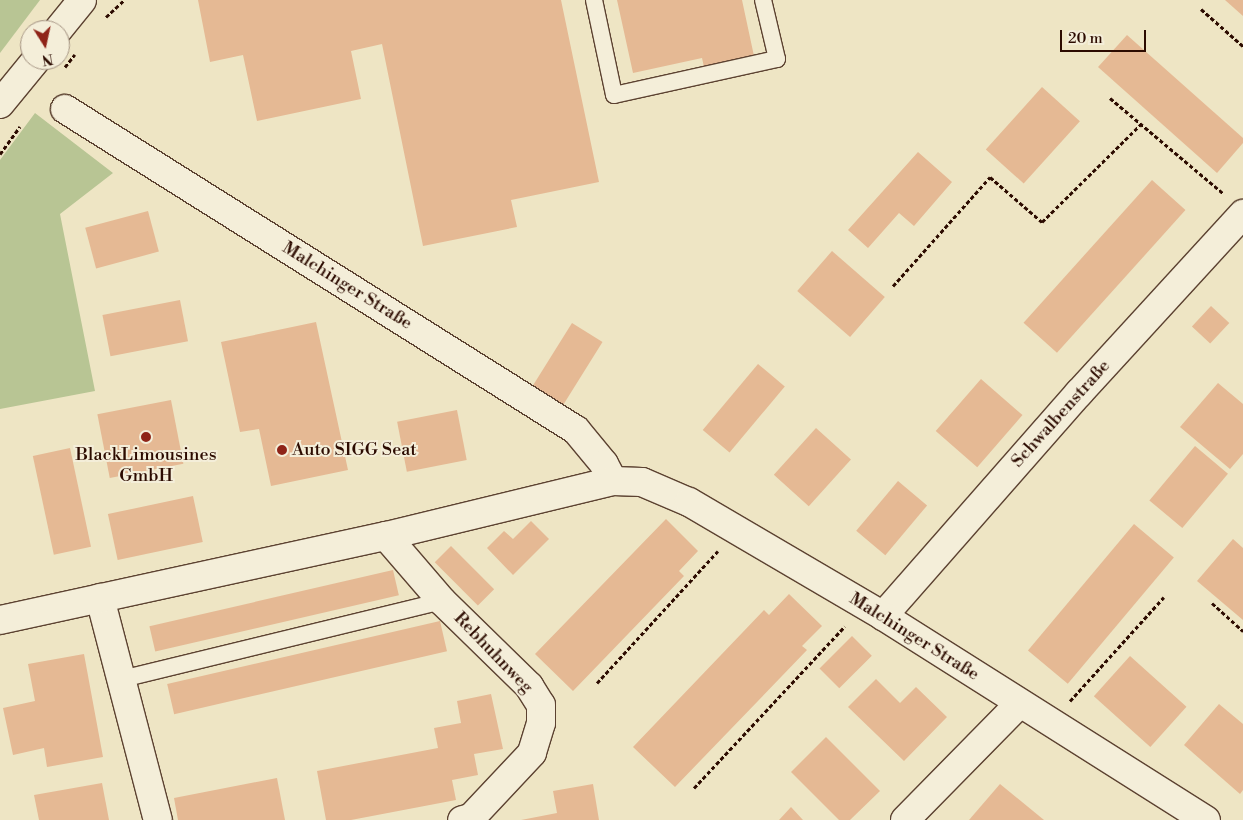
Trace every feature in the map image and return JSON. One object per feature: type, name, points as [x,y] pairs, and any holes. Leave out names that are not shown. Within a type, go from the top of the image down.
[{"type":"street","points":[[66,20],[82,0]]},
{"type":"street","points":[[0,104],[28,70]]},
{"type":"street","name":"Malchinger Straße","points":[[65,109],[576,430],[604,464],[612,480]]},
{"type":"street","name":"Schwalbenstraße","points":[[874,610],[1085,386],[1236,206]]},
{"type":"street","name":"Malchinger Straße","points":[[0,620],[386,536],[612,480],[642,482],[667,490],[874,610],[1050,724],[1206,820]]},
{"type":"street","name":"Rebhuhnweg","points":[[386,536],[442,602],[529,686],[541,705],[541,723],[532,753],[471,818],[462,820]]},
{"type":"street","points":[[100,598],[158,820]]},
{"type":"street","points":[[905,820],[1019,704]]},
{"type":"lane","points":[[594,0],[614,95],[777,59],[763,0]]},
{"type":"lane","points":[[122,679],[442,602]]},
{"type":"path","points":[[1201,9],[1243,46]]},
{"type":"path","points":[[1110,98],[1236,206]]},
{"type":"path","points":[[893,286],[990,177],[1042,222],[1141,124]]},
{"type":"path","points":[[597,683],[737,530]]},
{"type":"path","points":[[1050,724],[1164,597]]},
{"type":"path","points":[[1212,603],[1243,631]]},
{"type":"path","points":[[694,788],[874,610]]},
{"type":"green space","points":[[0,0],[40,0],[25,20],[20,20],[20,26],[0,53]]},
{"type":"green space","points":[[35,113],[113,173],[60,214],[95,391],[0,409],[0,160]]},
{"type":"building","points":[[198,0],[561,0],[599,182],[511,200],[517,227],[423,246],[382,44],[351,51],[361,99],[257,121],[243,55],[210,62]]},
{"type":"building","points":[[617,0],[742,0],[754,56],[704,67],[702,58],[633,73]]},
{"type":"building","points":[[1225,0],[1243,0],[1243,16]]},
{"type":"building","points":[[1127,35],[1243,138],[1243,143],[1217,173],[1098,67]]},
{"type":"building","points":[[1042,87],[1080,121],[1024,184],[986,149]]},
{"type":"building","points":[[918,152],[952,182],[914,226],[899,213],[868,248],[848,230]]},
{"type":"building","points":[[1152,180],[1185,210],[1057,353],[1024,323]]},
{"type":"building","points":[[148,211],[159,252],[96,268],[85,228]]},
{"type":"building","points":[[832,251],[885,297],[850,337],[797,291]]},
{"type":"building","points":[[180,300],[188,341],[110,356],[102,315]]},
{"type":"building","points":[[1211,306],[1229,323],[1210,344],[1192,326]]},
{"type":"building","points":[[316,322],[348,470],[271,486],[259,429],[240,432],[221,342]]},
{"type":"building","points":[[572,323],[603,342],[563,405],[533,386]]},
{"type":"building","points":[[758,364],[785,386],[730,452],[703,430]]},
{"type":"building","points":[[981,379],[1023,415],[977,467],[936,431]]},
{"type":"building","points":[[1218,383],[1243,404],[1243,454],[1230,469],[1180,427]]},
{"type":"building","points":[[171,400],[183,464],[110,478],[97,414]]},
{"type":"building","points":[[457,410],[467,460],[407,472],[397,422]]},
{"type":"building","points":[[816,428],[851,459],[809,506],[774,475]]},
{"type":"building","points":[[1195,446],[1228,474],[1182,528],[1149,500]]},
{"type":"building","points":[[70,448],[91,547],[54,555],[33,456]]},
{"type":"building","points":[[898,481],[927,505],[885,555],[856,531]]},
{"type":"building","points":[[193,496],[203,542],[118,560],[108,514]]},
{"type":"building","points":[[666,519],[698,551],[679,571],[684,576],[573,691],[535,654]]},
{"type":"building","points":[[531,521],[549,539],[513,575],[487,548],[504,531],[513,539]]},
{"type":"building","points":[[1134,524],[1174,557],[1068,684],[1028,650]]},
{"type":"building","points":[[1233,539],[1243,548],[1243,620],[1197,581]]},
{"type":"building","points":[[451,546],[494,589],[478,605],[435,562]]},
{"type":"building","points":[[393,570],[399,595],[155,652],[149,626]]},
{"type":"building","points":[[789,594],[822,626],[802,646],[807,650],[675,787],[633,747],[764,610],[769,615]]},
{"type":"building","points":[[440,621],[447,651],[174,714],[167,684]]},
{"type":"building","points":[[852,636],[872,656],[839,688],[819,669]]},
{"type":"building","points":[[84,654],[103,757],[47,767],[44,748],[13,755],[3,708],[35,701],[28,664]]},
{"type":"building","points":[[1130,656],[1186,707],[1150,747],[1094,696]]},
{"type":"building","points":[[876,679],[900,703],[916,687],[947,717],[904,761],[848,707]]},
{"type":"building","points":[[491,694],[503,749],[474,754],[478,775],[452,780],[456,800],[351,820],[326,820],[317,771],[438,748],[434,728],[461,723],[457,701]]},
{"type":"building","points":[[1219,704],[1243,724],[1243,790],[1240,794],[1184,745]]},
{"type":"building","points":[[826,737],[880,791],[850,820],[839,820],[791,772]]},
{"type":"building","points":[[277,778],[285,820],[178,820],[174,798]]},
{"type":"building","points":[[102,783],[109,820],[39,820],[34,795]]},
{"type":"building","points":[[593,784],[599,820],[521,820],[557,813],[553,791]]},
{"type":"building","points":[[1000,784],[1044,820],[969,820]]},
{"type":"building","points":[[791,807],[803,820],[779,820]]},
{"type":"place","name":"BlackLimousines GmbH","points":[[146,437]]},
{"type":"place","name":"Auto SIGG Seat","points":[[282,450]]}]
